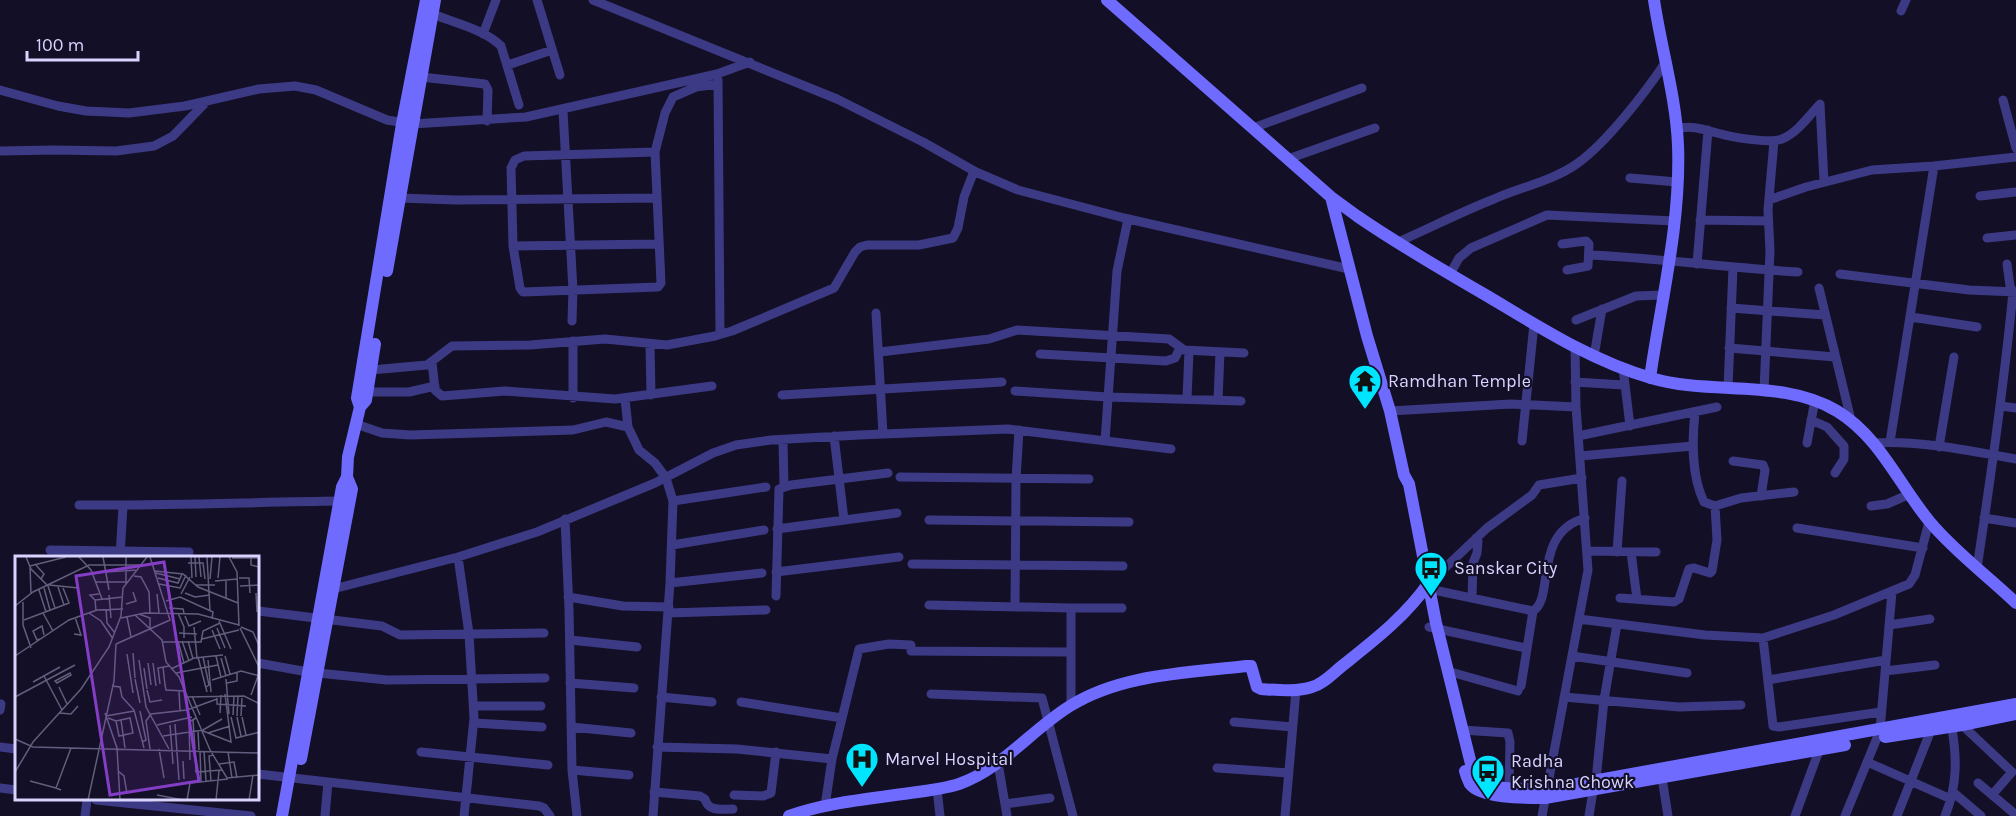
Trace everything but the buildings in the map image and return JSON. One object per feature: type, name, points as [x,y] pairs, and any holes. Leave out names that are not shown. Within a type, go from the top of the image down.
[{"type":"street","points":[[360,407],[357,398],[407,124],[426,0]]},
{"type":"street","points":[[289,816],[293,779],[323,620],[342,487],[347,477],[348,457],[360,407],[366,399],[399,198],[407,124],[421,76],[435,0]]},
{"type":"street","points":[[483,34],[496,0]]},
{"type":"street","points":[[537,0],[560,75]]},
{"type":"street","points":[[593,0],[837,99],[923,142],[974,171],[1018,190],[1128,219],[1350,269]]},
{"type":"street","points":[[1107,0],[1331,196],[1364,221],[1534,324],[1594,356],[1650,378],[1678,384],[1764,391],[1815,399],[1851,420],[1873,443],[1929,522],[2016,603]]},
{"type":"street","points":[[1650,378],[1669,260],[1677,182],[1676,127],[1654,0]]},
{"type":"street","points":[[1901,11],[1906,0]]},
{"type":"street","points":[[432,14],[483,34],[501,46],[519,105]]},
{"type":"street","points":[[508,64],[552,50]]},
{"type":"street","points":[[655,152],[524,156],[515,160],[511,168],[510,199],[513,246],[520,288],[523,292],[658,287],[661,283],[655,152],[665,113],[673,97],[718,79],[750,62]]},
{"type":"street","points":[[1398,242],[1575,165],[1605,138],[1665,63]]},
{"type":"street","points":[[421,76],[485,84],[488,90],[487,121]]},
{"type":"street","points":[[0,90],[58,106],[105,113],[154,111],[259,89],[295,86],[316,90],[387,120],[407,124],[526,117],[718,79]]},
{"type":"street","points":[[718,79],[720,334]]},
{"type":"street","points":[[1253,128],[1362,88]]},
{"type":"street","points":[[2003,100],[2016,148]]},
{"type":"street","points":[[0,151],[116,152],[154,146],[173,136],[207,101]]},
{"type":"street","points":[[1676,127],[1690,127],[1721,134],[1774,141],[1789,134],[1820,104],[1824,182]]},
{"type":"street","points":[[563,111],[573,290],[572,321]]},
{"type":"street","points":[[1288,159],[1375,128]]},
{"type":"street","points":[[1697,264],[1708,130]]},
{"type":"street","points":[[1764,391],[1769,271],[1768,221],[1774,141]]},
{"type":"street","points":[[1769,200],[1824,182],[1887,167],[1934,166],[2016,157]]},
{"type":"street","points":[[1890,442],[1934,166]]},
{"type":"street","points":[[371,370],[432,363],[452,346],[618,340],[650,345],[689,342],[720,334],[834,288],[855,252],[867,244],[919,244],[953,238],[958,228],[966,188],[974,171]]},
{"type":"street","points":[[1630,178],[1677,182]]},
{"type":"street","points":[[1980,196],[2016,192]]},
{"type":"street","points":[[1331,196],[1367,336],[1390,411],[1405,479],[1409,484],[1433,627],[1460,752],[1470,784],[1489,794],[1546,793],[1821,745]]},
{"type":"street","points":[[399,198],[456,200],[657,198]]},
{"type":"street","points":[[1450,274],[1459,258],[1471,248],[1547,215],[1674,221]]},
{"type":"street","points":[[1105,441],[1117,276],[1128,219]]},
{"type":"street","points":[[1700,220],[1768,221]]},
{"type":"street","points":[[1987,238],[2016,235]]},
{"type":"street","points":[[1562,244],[1588,242],[1590,255],[1587,267],[1567,270]]},
{"type":"street","points":[[513,246],[658,244]]},
{"type":"street","points":[[1590,255],[1669,260],[1798,273]]},
{"type":"street","points":[[1977,567],[2001,406],[2012,352],[2015,292],[2010,286],[2007,264]]},
{"type":"street","points":[[1728,388],[1733,268]]},
{"type":"street","points":[[1840,274],[1969,290],[2015,292]]},
{"type":"street","points":[[1819,288],[1851,420]]},
{"type":"street","points":[[1576,320],[1642,295],[1662,295]]},
{"type":"street","points":[[1731,308],[1826,315]]},
{"type":"street","points":[[1594,356],[1602,309]]},
{"type":"street","points":[[876,313],[883,434]]},
{"type":"street","points":[[1911,317],[1977,327]]},
{"type":"street","points":[[1522,441],[1534,324]]},
{"type":"street","points":[[879,352],[989,339],[1017,330],[1169,339],[1185,349],[1244,353]]},
{"type":"street","points":[[573,341],[573,398]]},
{"type":"street","points":[[650,345],[651,395]]},
{"type":"street","points":[[1542,816],[1588,570],[1575,407],[1575,347]]},
{"type":"street","points":[[1729,348],[1835,357]]},
{"type":"street","points":[[1040,354],[1171,360],[1185,349]]},
{"type":"street","points":[[1185,349],[1186,399]]},
{"type":"street","points":[[1218,400],[1220,352]]},
{"type":"street","points":[[1939,447],[1954,357]]},
{"type":"street","points":[[432,363],[436,393],[442,396],[505,391],[573,398],[625,399],[712,386]]},
{"type":"street","points":[[1623,368],[1630,426]]},
{"type":"street","points":[[782,395],[1002,382]]},
{"type":"street","points":[[1575,382],[1624,385]]},
{"type":"street","points":[[367,392],[409,392],[435,386]]},
{"type":"street","points":[[1016,391],[1108,397],[1241,401]]},
{"type":"street","points":[[625,399],[628,427],[639,450],[655,463],[666,478],[673,501],[670,583],[653,816]]},
{"type":"street","points":[[1807,442],[1815,399]]},
{"type":"street","points":[[1390,411],[1526,404],[1575,407]]},
{"type":"street","points":[[2001,406],[2016,408]]},
{"type":"street","points":[[1578,436],[1717,407]]},
{"type":"street","points":[[1695,412],[1693,446],[1701,498],[1704,502],[1715,506],[1741,498],[1794,492]]},
{"type":"street","points":[[1811,420],[1827,427],[1844,446],[1844,459],[1835,473]]},
{"type":"street","points":[[355,430],[410,435],[573,430],[606,422],[628,427]]},
{"type":"street","points":[[1015,608],[1015,522],[1019,430]]},
{"type":"street","points":[[333,589],[458,557],[537,532],[666,478],[723,449],[752,442],[834,436],[1019,430],[1171,448]]},
{"type":"street","points":[[834,436],[844,520]]},
{"type":"street","points":[[783,440],[784,486]]},
{"type":"street","points":[[1873,443],[1890,442],[1939,447],[2016,459]]},
{"type":"street","points":[[1580,456],[1693,446]]},
{"type":"street","points":[[1733,461],[1763,465],[1765,470],[1761,496]]},
{"type":"street","points":[[776,596],[778,492],[784,486],[888,473]]},
{"type":"street","points":[[323,620],[333,589],[352,489],[347,477]]},
{"type":"street","points":[[900,477],[1089,479]]},
{"type":"street","points":[[789,816],[825,806],[936,789],[973,778],[998,763],[1049,720],[1071,706],[1099,691],[1152,677],[1251,666],[1257,687],[1280,691],[1314,687],[1389,626],[1476,538],[1532,495],[1539,485],[1582,478]]},
{"type":"street","points":[[1617,552],[1622,481]]},
{"type":"street","points":[[673,501],[766,487]]},
{"type":"street","points":[[1871,506],[1887,504],[1910,494]]},
{"type":"street","points":[[79,505],[340,501]]},
{"type":"street","points":[[120,555],[123,506]]},
{"type":"street","points":[[1620,598],[1674,602],[1679,598],[1689,569],[1694,568],[1710,573],[1717,540],[1715,506]]},
{"type":"street","points":[[777,529],[897,513]]},
{"type":"street","points":[[1448,671],[1520,688],[1533,611],[1539,606],[1555,541],[1564,528],[1585,518]]},
{"type":"street","points":[[1984,518],[2016,523]]},
{"type":"street","points":[[564,519],[570,640],[572,770],[577,816]]},
{"type":"street","points":[[928,520],[1130,522]]},
{"type":"street","points":[[1579,619],[1704,635],[1763,638],[1834,615],[1892,592],[1913,580],[1929,522]]},
{"type":"street","points":[[1797,528],[1923,548]]},
{"type":"street","points":[[672,545],[764,530]]},
{"type":"street","points":[[1472,598],[1473,563],[1478,541],[1476,538]]},
{"type":"street","points":[[50,550],[120,555],[189,552]]},
{"type":"street","points":[[1587,551],[1656,552]]},
{"type":"street","points":[[1631,552],[1637,599]]},
{"type":"street","points":[[458,557],[469,634],[474,706],[464,816]]},
{"type":"street","points":[[776,572],[899,557]]},
{"type":"street","points":[[912,564],[1123,566]]},
{"type":"street","points":[[670,583],[762,573]]},
{"type":"street","points":[[1427,589],[1533,611]]},
{"type":"street","points":[[1845,816],[1878,734],[1892,592]]},
{"type":"street","points":[[568,597],[623,606],[668,610],[766,610]]},
{"type":"street","points":[[928,605],[1122,608]]},
{"type":"street","points":[[1071,608],[1071,706]]},
{"type":"street","points":[[260,611],[382,626],[400,635],[544,633]]},
{"type":"street","points":[[1889,625],[1930,619]]},
{"type":"street","points":[[1588,816],[1595,785],[1604,700],[1617,624]]},
{"type":"street","points":[[1433,627],[1526,648]]},
{"type":"street","points":[[1433,627],[1448,671],[1476,778],[1491,786],[1546,793]]},
{"type":"street","points":[[1763,638],[1773,722],[1776,727],[1881,712]]},
{"type":"street","points":[[570,640],[637,647]]},
{"type":"street","points":[[825,806],[832,759],[859,648],[889,644],[911,648],[1070,652]]},
{"type":"street","points":[[1572,656],[1687,673]]},
{"type":"street","points":[[1768,680],[1886,660]]},
{"type":"street","points":[[260,663],[313,673],[387,680],[545,678]]},
{"type":"street","points":[[1885,671],[1935,665]]},
{"type":"street","points":[[570,683],[634,688]]},
{"type":"street","points":[[1285,816],[1296,690]]},
{"type":"street","points":[[931,694],[1042,698],[1073,816]]},
{"type":"street","points":[[661,697],[712,702]]},
{"type":"street","points":[[1564,697],[1695,708],[1741,705]]},
{"type":"street","points":[[741,702],[842,718]]},
{"type":"street","points":[[0,710],[1,704]]},
{"type":"street","points":[[1878,734],[1931,730],[2016,704]]},
{"type":"street","points":[[474,706],[541,706]]},
{"type":"street","points":[[1595,785],[1662,778],[1878,734],[1954,723],[2013,718]]},
{"type":"street","points":[[1234,722],[1292,727]]},
{"type":"street","points":[[474,723],[542,727]]},
{"type":"street","points":[[1954,723],[2015,772],[1992,795]]},
{"type":"street","points":[[1945,816],[1953,796],[1956,770],[1954,723]]},
{"type":"street","points":[[571,728],[630,733]]},
{"type":"street","points":[[1462,730],[1508,733],[1510,742],[1509,788]]},
{"type":"street","points":[[1897,816],[1931,730]]},
{"type":"street","points":[[1795,816],[1821,745]]},
{"type":"street","points":[[0,747],[15,749]]},
{"type":"street","points":[[657,747],[726,748],[832,759]]},
{"type":"street","points":[[421,752],[548,765]]},
{"type":"street","points":[[734,795],[764,796],[771,793],[776,752]]},
{"type":"street","points":[[1867,762],[1953,796],[1981,816]]},
{"type":"street","points":[[998,763],[1007,816]]},
{"type":"street","points":[[1217,768],[1289,774]]},
{"type":"street","points":[[572,770],[629,775]]},
{"type":"street","points":[[260,774],[539,806],[548,811],[550,816]]},
{"type":"street","points":[[1662,778],[1668,816]]},
{"type":"street","points":[[282,816],[293,779]]},
{"type":"street","points":[[325,816],[328,783]]},
{"type":"street","points":[[1978,783],[2016,816]]},
{"type":"street","points":[[0,788],[15,790]]},
{"type":"street","points":[[936,789],[940,816]]},
{"type":"street","points":[[654,792],[700,796],[705,799],[710,808],[733,809]]},
{"type":"street","points":[[1005,804],[1050,798]]},
{"type":"street","points":[[86,816],[87,801]]},
{"type":"street","points":[[106,801],[251,816]]},
{"type":"place","name":"Ramdhan Temple","points":[[1365,410]]},
{"type":"place","name":"Sanskar City","points":[[1431,597]]},
{"type":"place","name":"Marvel Hospital","points":[[862,788]]},
{"type":"place","name":"Radha Krishna Chowk","points":[[1488,800]]}]
